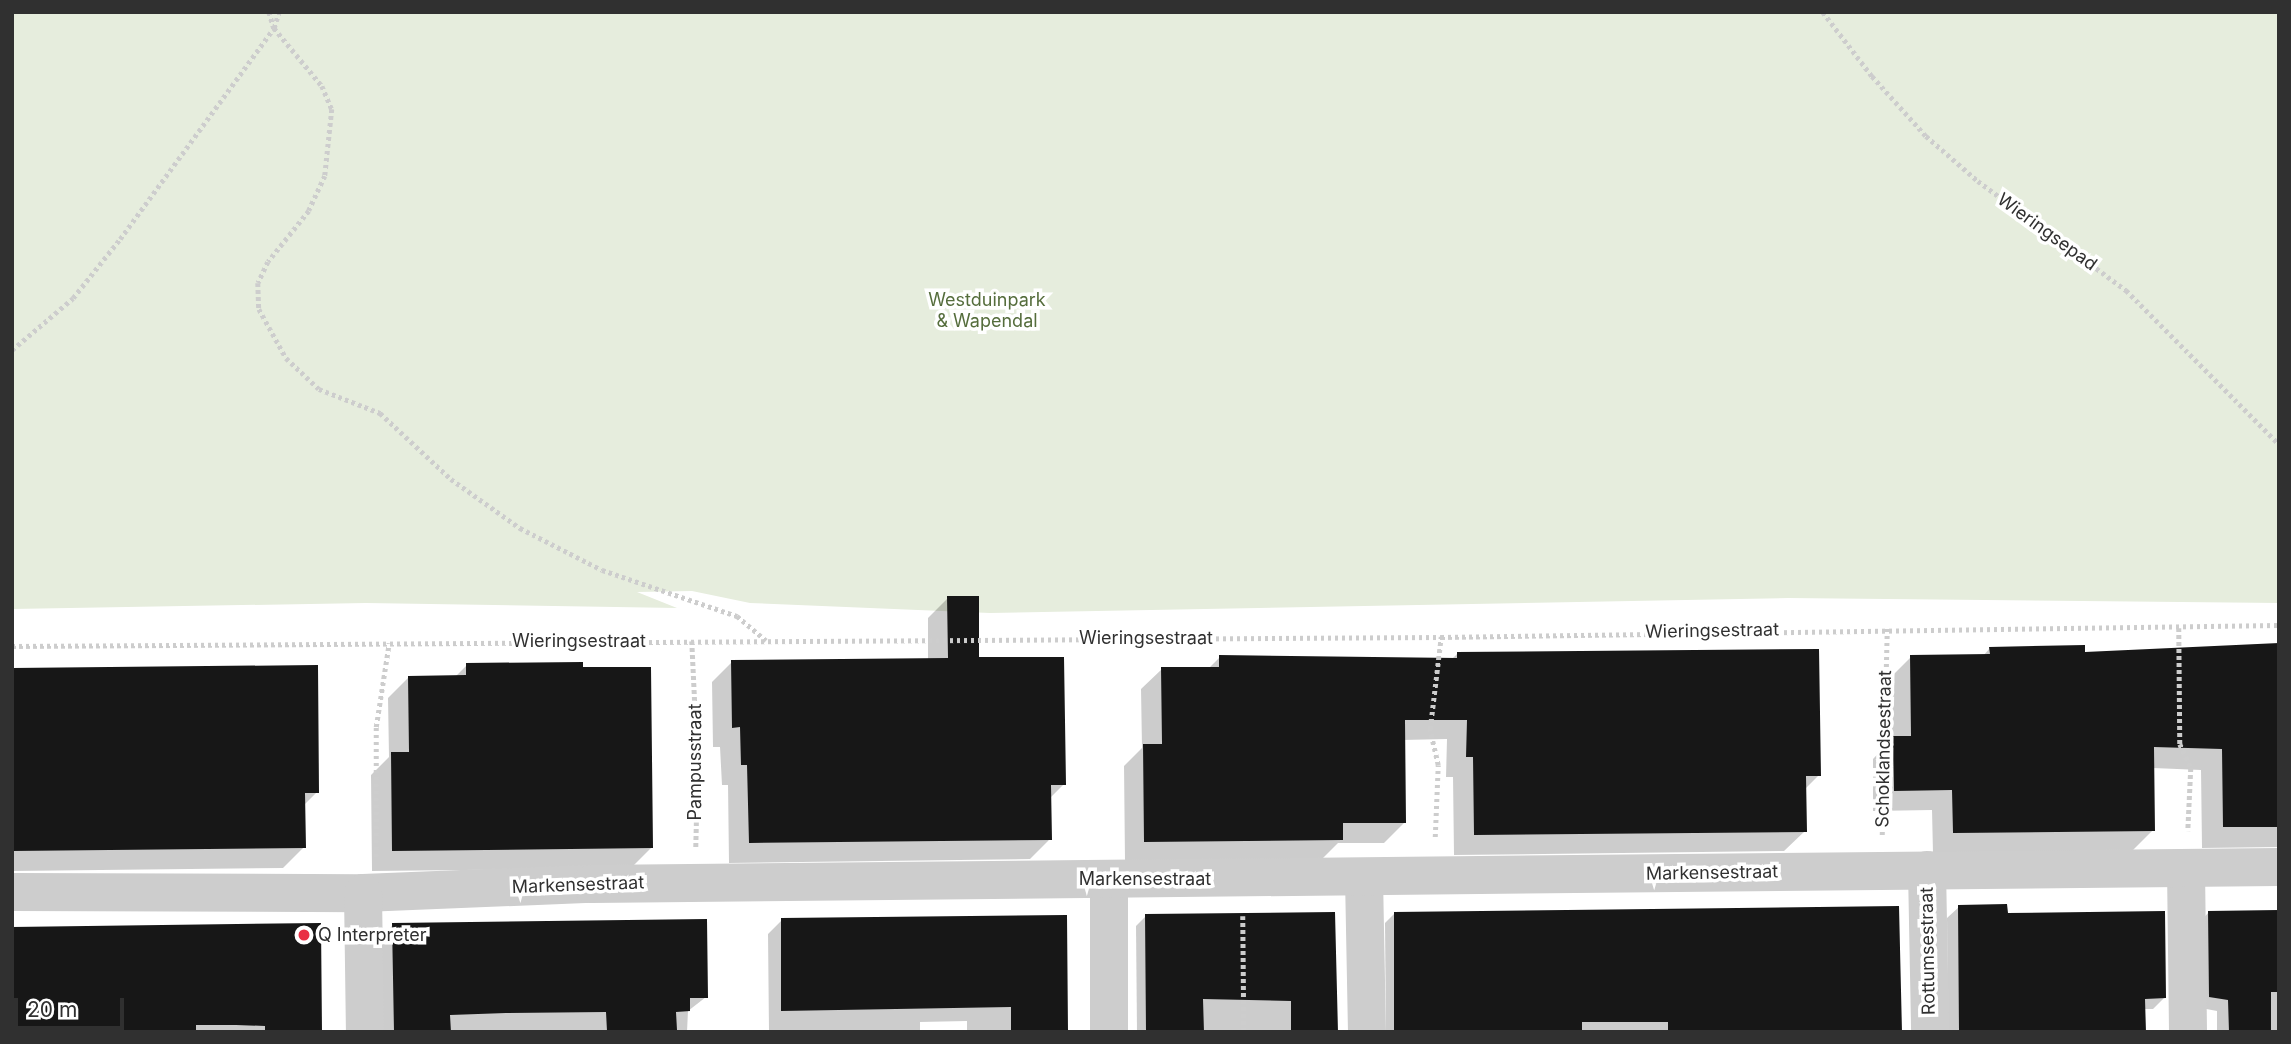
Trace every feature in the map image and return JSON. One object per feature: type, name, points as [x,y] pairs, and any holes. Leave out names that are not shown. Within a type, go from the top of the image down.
[{"type":"street","name":"Markensestraat","points":[[12,892],[369,893],[697,883],[2279,867]]},
{"type":"street","points":[[2186,868],[2188,1032]]},
{"type":"street","name":"Rottumsestraat","points":[[1927,870],[1930,1032]]},
{"type":"street","points":[[1364,877],[1367,1032]]},
{"type":"street","points":[[1109,880],[1109,1032]]},
{"type":"street","points":[[365,1032],[369,893]]},
{"type":"path","points":[[269,12],[274,28],[322,86],[332,109],[324,176],[309,211],[268,262],[258,283],[259,309],[286,358],[318,389],[380,413],[451,479],[520,527],[602,570],[737,616],[766,640]]},
{"type":"path","points":[[12,350],[80,288],[166,179],[274,28],[279,12]]},
{"type":"path","name":"Wieringsepad","points":[[1823,12],[1872,76],[1926,135],[1978,181],[2126,290],[2279,444]]},
{"type":"path","name":"Wieringsestraat","points":[[12,646],[1441,637],[1887,628],[2179,628],[2279,625]]},
{"type":"path","name":"Schoklandsestraat","points":[[1882,871],[1887,628]]},
{"type":"path","points":[[2179,628],[2180,744],[2191,768],[2186,868]]},
{"type":"path","points":[[1438,876],[1433,818],[1438,765],[1430,729],[1441,637]]},
{"type":"path","name":"Pampusstraat","points":[[692,641],[697,883]]},
{"type":"path","points":[[369,893],[376,727],[389,643]]},
{"type":"path","points":[[1243,904],[1244,1032]]},
{"type":"green space","name":"Westduinpark & Wapendal","points":[[12,12],[2279,12],[2279,603],[1788,598],[990,613],[750,603],[692,591],[637,592],[677,608],[366,603],[12,609]]},
{"type":"building","points":[[947,596],[979,596],[979,657],[1064,657],[1066,785],[1051,785],[1052,840],[749,843],[747,765],[741,765],[740,727],[732,728],[731,660],[948,658]]},
{"type":"building","points":[[2279,643],[2279,827],[2223,827],[2222,749],[2154,747],[2155,831],[1953,833],[1952,790],[1894,791],[1893,736],[1911,736],[1910,655],[1990,654],[1989,647],[2085,645],[2085,652]]},
{"type":"building","points":[[1819,649],[1821,776],[1806,776],[1807,832],[1474,835],[1473,757],[1466,757],[1467,720],[1405,720],[1406,823],[1343,823],[1343,840],[1144,842],[1143,744],[1162,744],[1161,667],[1219,667],[1219,655],[1457,658],[1457,652]]},
{"type":"building","points":[[583,662],[583,667],[651,667],[653,848],[392,851],[391,752],[409,752],[408,676],[466,675],[466,663]]},
{"type":"building","points":[[318,665],[319,793],[305,793],[306,848],[12,851],[12,668]]},
{"type":"building","points":[[2007,904],[2008,913],[2165,911],[2166,998],[2145,999],[2146,1032],[1959,1032],[1958,905]]},
{"type":"building","points":[[1899,906],[1902,1032],[1668,1032],[1668,1022],[1582,1022],[1582,1032],[1394,1032],[1394,912]]},
{"type":"building","points":[[2279,910],[2279,992],[2271,992],[2271,1032],[2229,1032],[2228,1000],[2209,997],[2208,911]]},
{"type":"building","points":[[1335,912],[1338,1032],[1291,1032],[1291,1001],[1203,999],[1204,1032],[1146,1032],[1145,914]]},
{"type":"building","points":[[1067,915],[1068,1032],[1011,1032],[1011,1007],[781,1011],[781,918]]},
{"type":"building","points":[[707,919],[708,998],[690,998],[690,1011],[676,1012],[677,1030],[607,1031],[606,1012],[450,1015],[451,1032],[394,1032],[392,923]]},
{"type":"building","points":[[321,923],[322,1032],[265,1032],[265,1026],[236,1025],[196,1025],[196,1032],[57,1032],[57,1027],[12,1027],[12,927]]},
{"type":"place","name":"Q Interpreter","points":[[304,935]]}]
